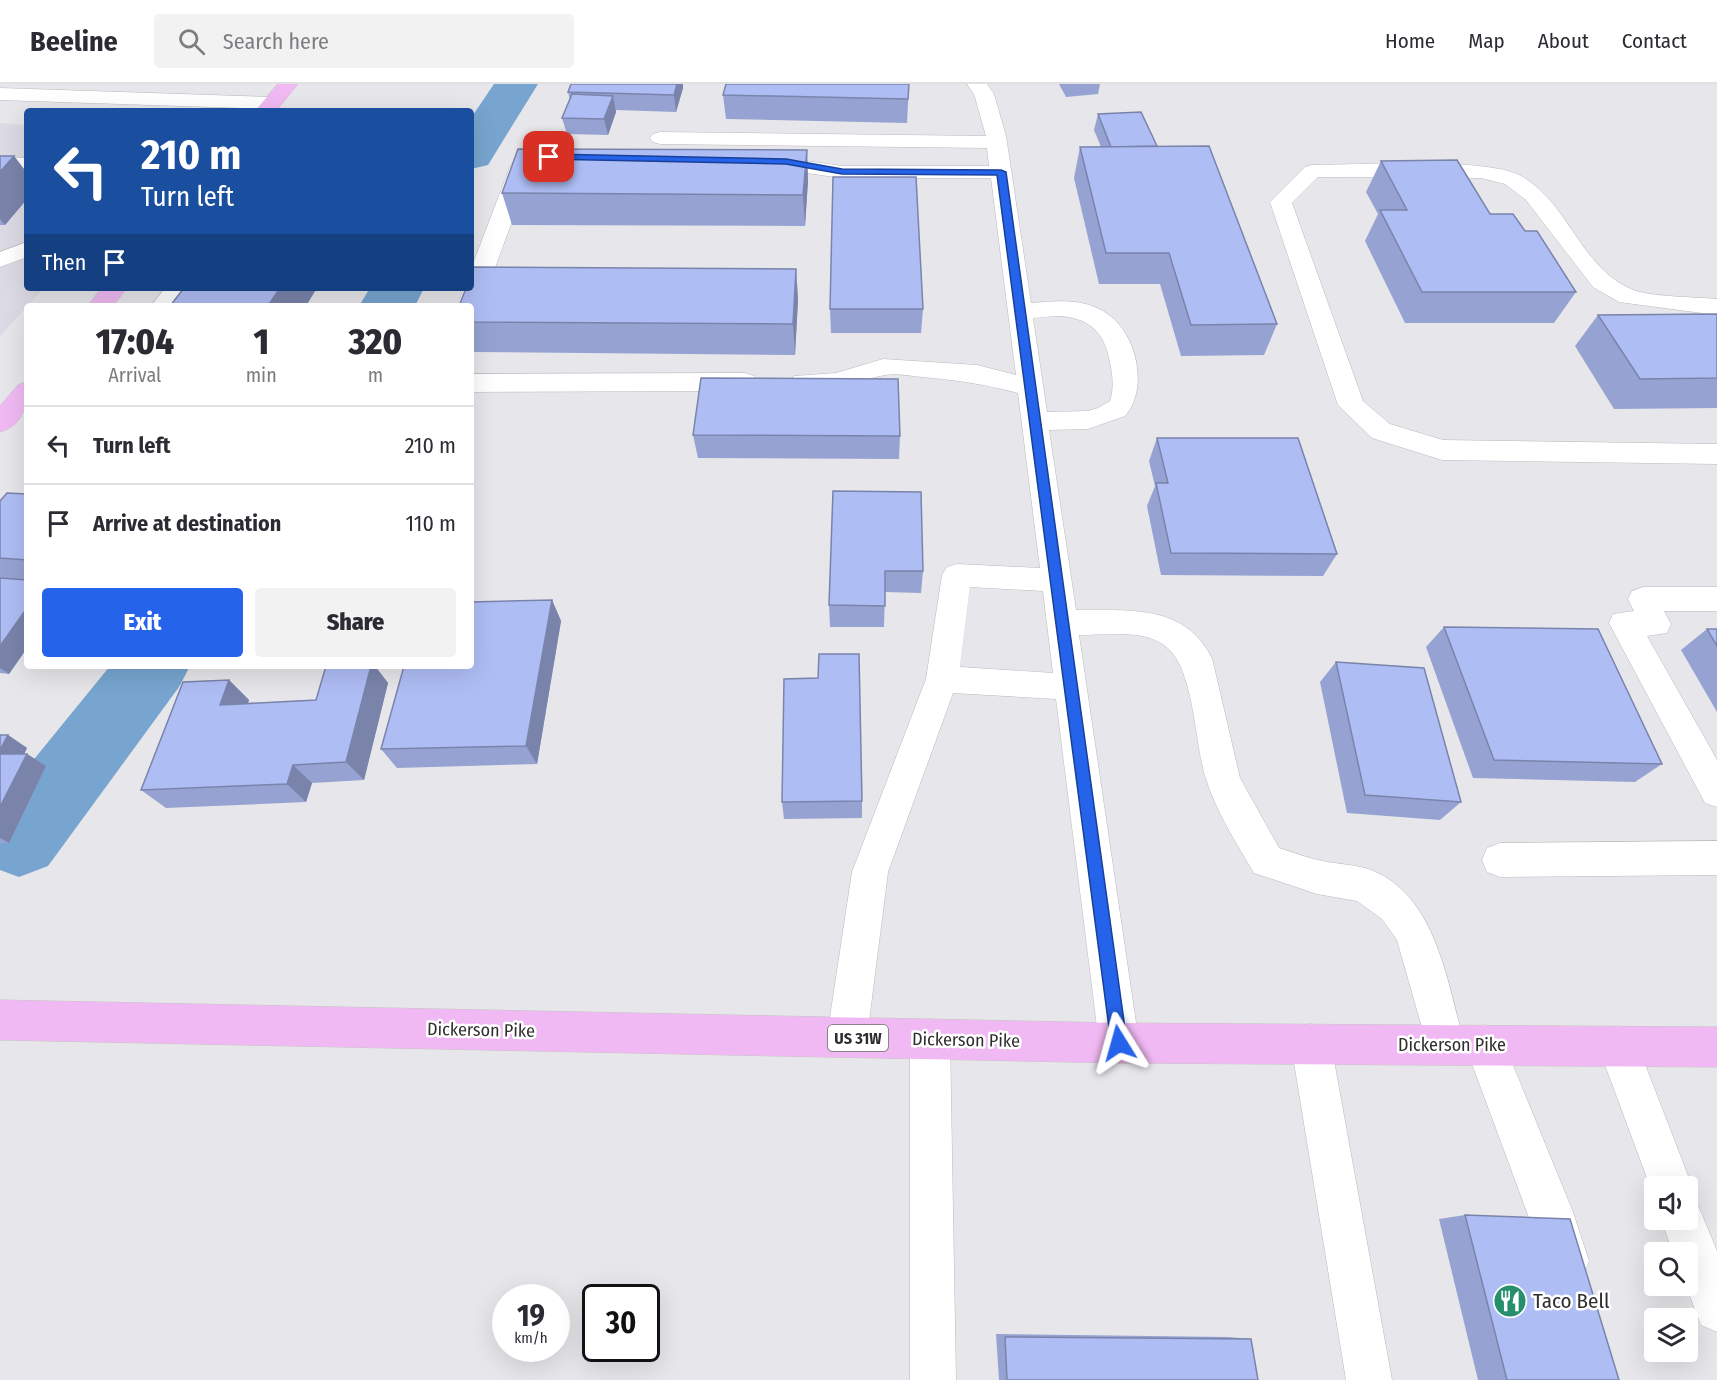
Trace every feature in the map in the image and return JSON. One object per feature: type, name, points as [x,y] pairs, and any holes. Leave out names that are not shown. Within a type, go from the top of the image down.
[{"type":"main road","points":[[269,107],[288,84]]},
{"type":"main road","points":[[102,303],[112,291]]},
{"type":"main road","points":[[0,423],[24,395]]},
{"type":"main road","name":"Dickerson Pike","points":[[0,1020],[1119,1043],[1717,1047]]},
{"type":"street","points":[[977,84],[984,94],[997,142],[1119,1043]]},
{"type":"street","points":[[0,94],[269,107]]},
{"type":"street","points":[[660,138],[997,142]]},
{"type":"street","points":[[470,303],[525,156],[537,157]]},
{"type":"street","points":[[739,161],[786,162],[842,172],[1001,172]]},
{"type":"street","points":[[0,163],[24,164]]},
{"type":"street","points":[[1717,307],[1627,297],[1601,282],[1534,195],[1512,178],[1480,172],[1312,171],[1281,202],[1351,405],[1381,431],[1442,450],[1717,454]]},
{"type":"street","points":[[0,261],[24,250]]},
{"type":"street","points":[[165,303],[175,291]]},
{"type":"street","points":[[1020,311],[1078,309],[1094,315],[1113,332],[1127,388],[1125,400],[1117,410],[1099,418],[1035,421]]},
{"type":"street","points":[[474,383],[837,382],[884,367],[901,367],[977,373],[1031,388]]},
{"type":"street","points":[[847,1037],[870,872],[942,679],[957,575],[1057,580]]},
{"type":"street","points":[[1717,599],[1643,599],[1656,624],[1624,623],[1717,792]]},
{"type":"street","points":[[1062,622],[1153,624],[1177,637],[1196,658],[1223,779],[1249,832],[1267,861],[1317,877],[1365,885],[1395,907],[1413,932],[1465,1045],[1551,1212],[1580,1302]]},
{"type":"street","points":[[942,679],[1071,687]]},
{"type":"street","points":[[1500,860],[1717,858]]},
{"type":"street","points":[[930,1039],[933,1380]]},
{"type":"street","points":[[1311,1044],[1369,1380]]},
{"type":"street","points":[[1618,1046],[1667,1176]]},
{"type":"street","points":[[1687,1230],[1717,1309]]},
{"type":"shaded area","points":[[0,123],[24,125],[24,291],[41,291],[30,303],[24,303],[24,310],[0,336]]},
{"type":"building","points":[[571,84],[677,84],[674,95],[568,92]]},
{"type":"building","points":[[726,84],[909,84],[908,99],[723,95]]},
{"type":"building","points":[[572,94],[613,96],[604,119],[562,118]]},
{"type":"building","points":[[1141,112],[1157,146],[1111,147],[1098,114]]},
{"type":"building","points":[[1209,146],[1277,324],[1191,325],[1169,253],[1106,253],[1080,147]]},
{"type":"building","points":[[518,149],[807,150],[803,195],[502,193]]},
{"type":"building","points":[[0,156],[14,156],[0,172]]},
{"type":"building","points":[[1457,160],[1490,214],[1513,214],[1525,231],[1537,231],[1576,292],[1422,292],[1380,210],[1407,210],[1381,161]]},
{"type":"building","points":[[833,177],[916,177],[923,309],[830,309]]},
{"type":"building","points":[[474,267],[796,269],[793,324],[474,322],[474,303],[460,303],[465,291],[474,291]]},
{"type":"building","points":[[182,291],[278,291],[270,303],[172,303]]},
{"type":"building","points":[[1717,314],[1717,378],[1640,379],[1598,315]]},
{"type":"building","points":[[701,378],[898,379],[900,436],[693,435]]},
{"type":"building","points":[[1157,438],[1298,438],[1337,554],[1171,553],[1156,483],[1168,483]]},
{"type":"building","points":[[833,491],[921,492],[923,571],[885,571],[885,606],[829,605]]},
{"type":"building","points":[[7,493],[24,494],[24,560],[0,558],[0,501]]},
{"type":"building","points":[[0,578],[24,580],[24,612],[0,646]]},
{"type":"building","points":[[552,600],[526,746],[381,749],[403,669],[474,669],[474,602]]},
{"type":"building","points":[[1444,627],[1598,629],[1662,764],[1494,760]]},
{"type":"building","points":[[1707,629],[1717,629],[1717,646]]},
{"type":"building","points":[[819,654],[859,654],[862,801],[782,802],[784,679],[818,678]]},
{"type":"building","points":[[1336,662],[1424,668],[1461,802],[1365,795]]},
{"type":"building","points":[[325,669],[370,669],[346,762],[293,765],[287,784],[141,790],[183,682],[229,680],[220,705],[316,700]]},
{"type":"building","points":[[0,735],[8,735],[0,750]]},
{"type":"building","points":[[0,754],[27,754],[0,807]]},
{"type":"building","name":"Taco Bell","points":[[1465,1215],[1570,1219],[1619,1380],[1507,1380]]},
{"type":"building","points":[[1005,1337],[1251,1339],[1258,1380],[1007,1380]]},
{"type":"waterway","points":[[474,150],[516,84]]},
{"type":"waterway","points":[[389,303],[395,291]]},
{"type":"waterway","points":[[19,840],[151,669]]},
{"type":"place","name":"Taco Bell","points":[[1510,1301]]},
{"type":"route","points":[[549,157],[786,162],[842,172],[1001,172],[1119,1043]]}]
